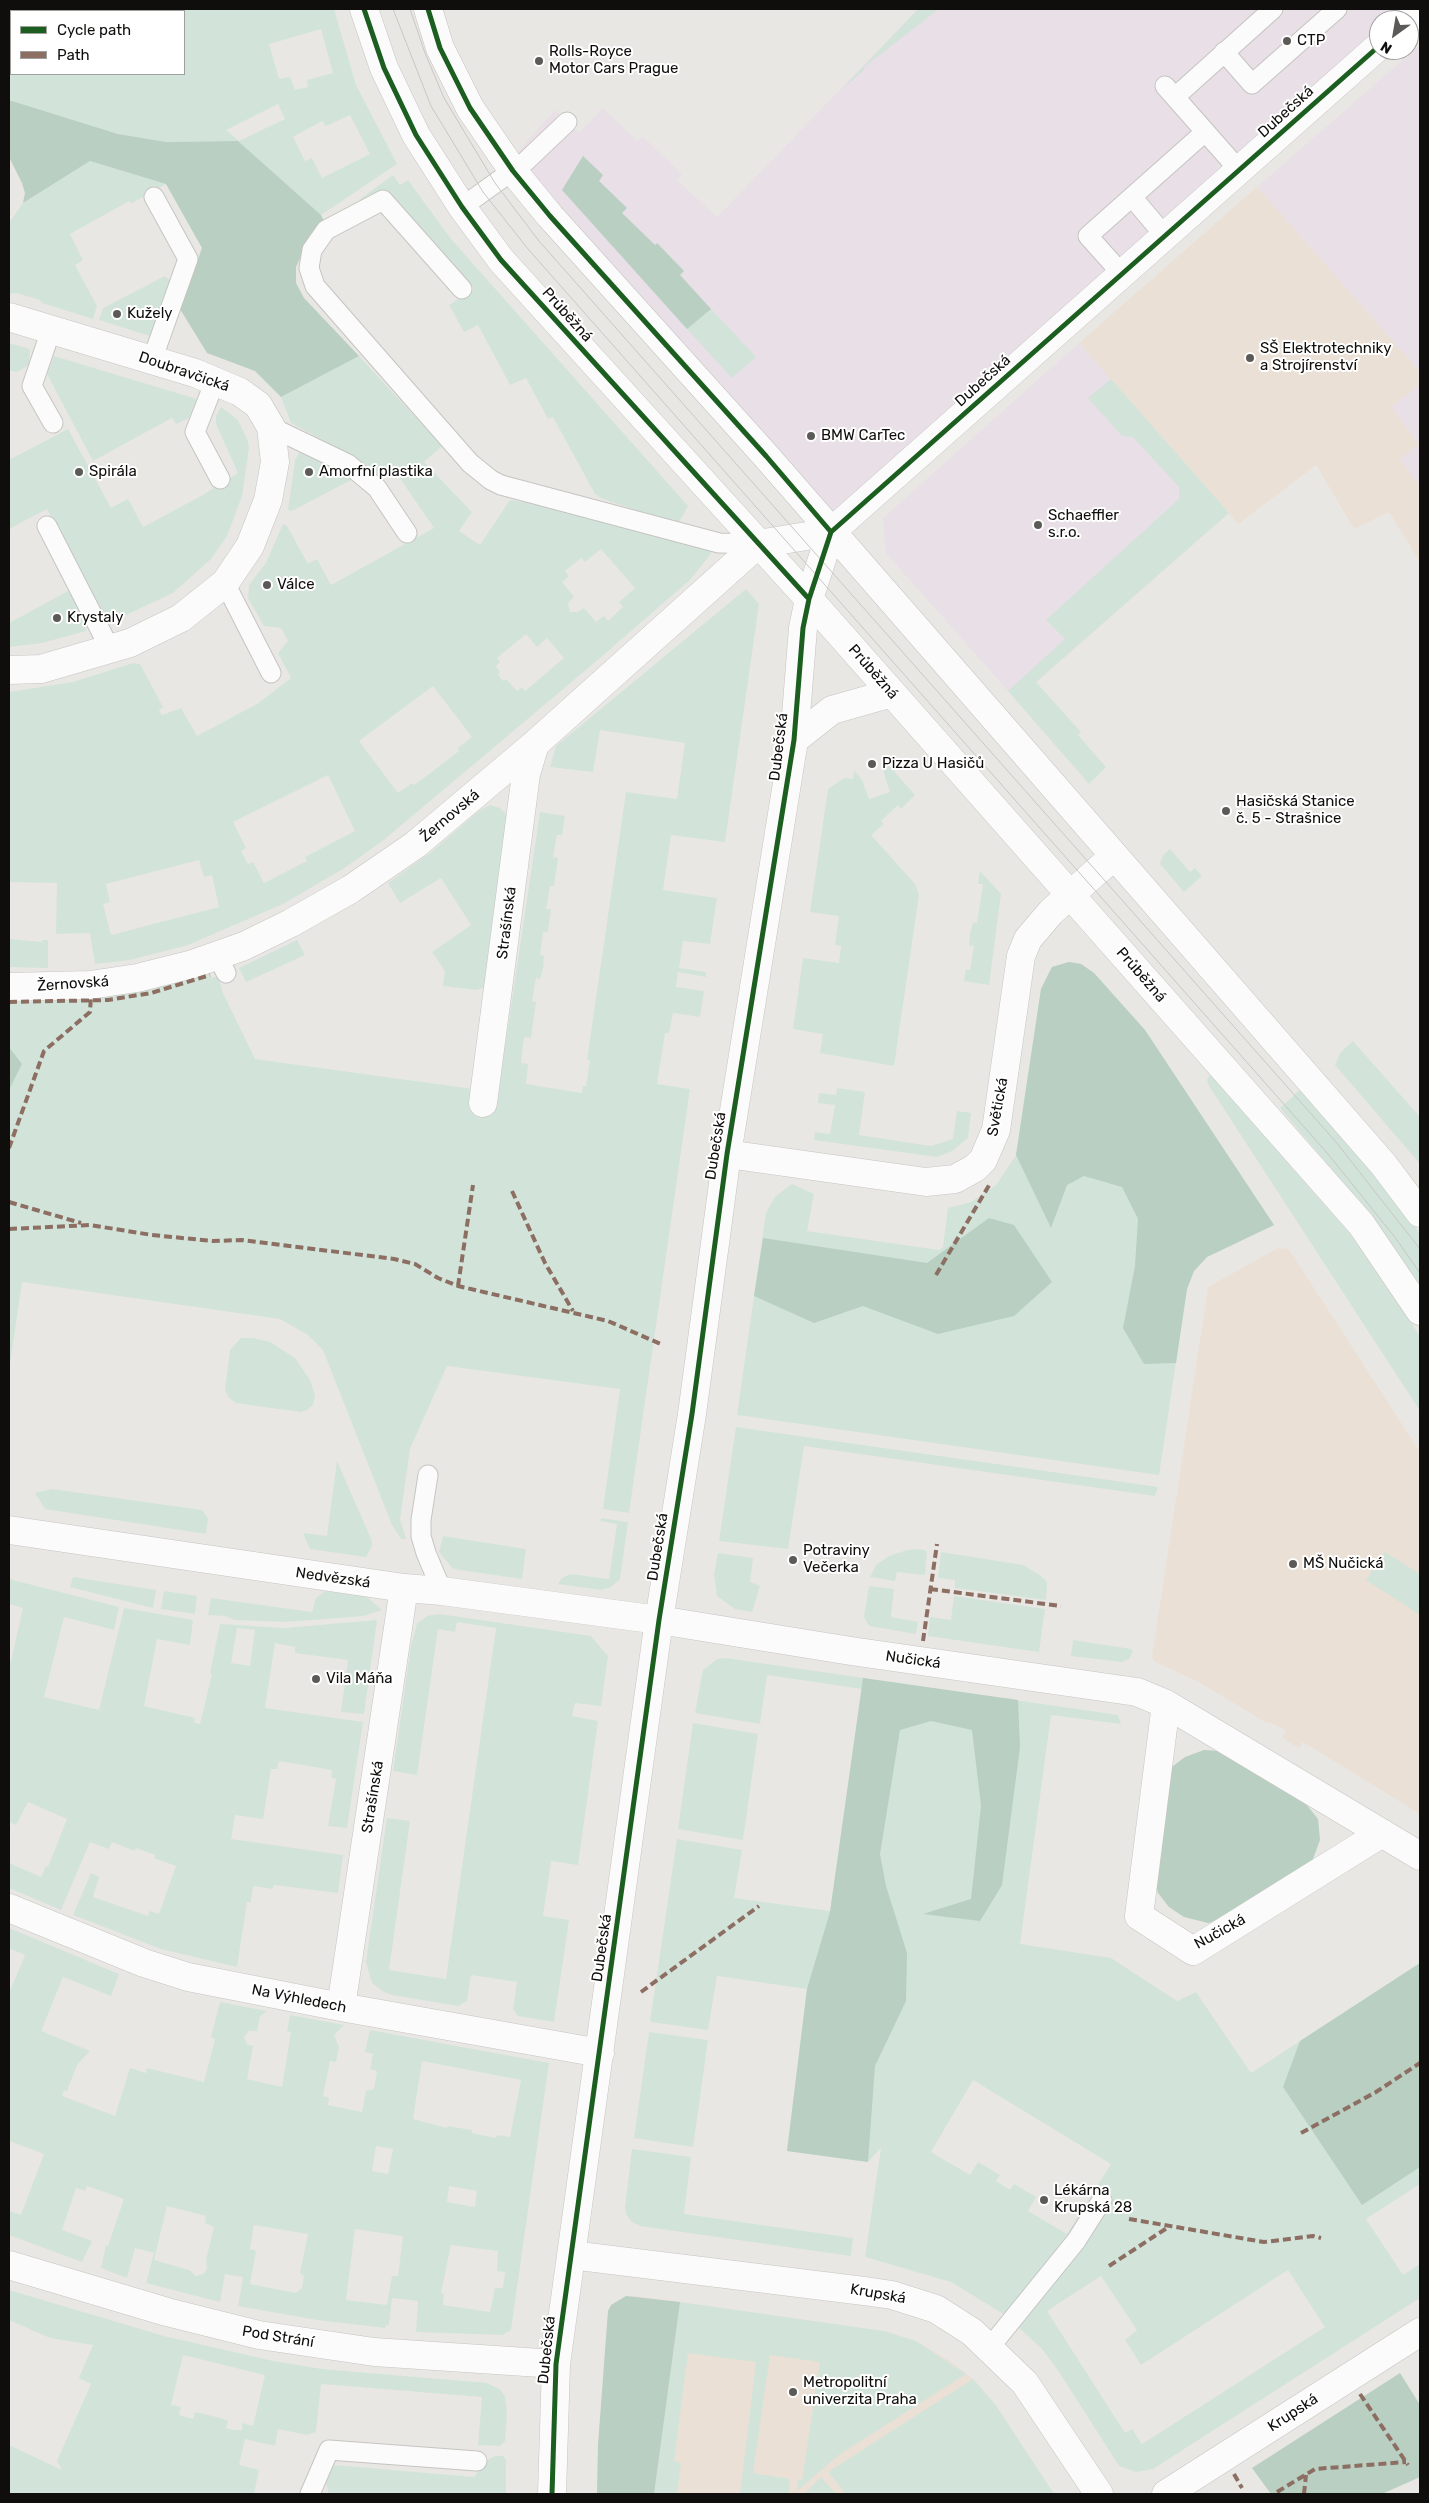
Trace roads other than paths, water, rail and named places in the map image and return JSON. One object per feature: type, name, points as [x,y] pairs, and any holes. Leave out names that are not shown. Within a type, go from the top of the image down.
[{"type":"street","name":"Průběžná","points":[[364,9],[384,68],[416,136],[462,207],[501,260],[809,599],[1361,1224],[1420,1311]]},
{"type":"street","points":[[428,9],[440,48],[470,108],[513,171],[550,216],[766,456],[1384,1164],[1420,1213]]},
{"type":"street","name":"Dubečská","points":[[552,2494],[556,2364],[659,1620],[692,1414],[727,1154],[794,740],[803,628],[809,599],[831,532],[1369,55]]},
{"type":"street","name":"Doubravčická","points":[[9,318],[152,360],[215,381],[240,392],[258,405],[271,427],[275,462],[268,500],[250,546],[225,583],[181,618],[130,643],[41,668],[9,670]]},
{"type":"street","points":[[758,544],[831,532]]},
{"type":"street","name":"Žernovská","points":[[9,987],[90,985],[222,964],[244,946],[284,927],[351,889],[415,845],[535,744],[758,544]]},
{"type":"street","points":[[794,740],[832,710],[892,693]]},
{"type":"street","name":"Strašínská","points":[[483,1103],[526,774],[535,744]]},
{"type":"street","name":"Světická","points":[[727,1154],[926,1182],[955,1179],[965,1175],[983,1160],[996,1130],[1021,956],[1028,939],[1051,912],[1114,856]]},
{"type":"street","name":"Nedvězská","points":[[9,1530],[404,1588],[442,1591],[659,1620]]},
{"type":"street","name":"Strašínská","points":[[341,2007],[404,1588]]},
{"type":"street","name":"Nučická","points":[[659,1620],[851,1651],[1137,1692],[1166,1704],[1420,1856]]},
{"type":"street","name":"Nučická","points":[[1166,1704],[1139,1916],[1193,1951],[1382,1833]]},
{"type":"street","name":"Na Výhledech","points":[[9,1908],[168,1972],[341,2007],[600,2053]]},
{"type":"street","name":"Krupská","points":[[571,2255],[892,2295],[922,2304],[954,2319],[990,2348],[1030,2390],[1099,2494]]},
{"type":"street","name":"Pod Strání","points":[[9,2265],[167,2312],[259,2334],[374,2352],[556,2364]]},
{"type":"street","name":"Krupská","points":[[1166,2494],[1420,2332]]},
{"type":"lane","points":[[1239,170],[1170,92],[1273,9]]},
{"type":"lane","points":[[1225,46],[1252,84],[1337,9]]},
{"type":"lane","points":[[462,207],[526,161],[567,122]]},
{"type":"lane","points":[[1122,274],[1088,236],[1206,132]]},
{"type":"lane","points":[[152,360],[188,259],[154,197]]},
{"type":"lane","points":[[1132,197],[1165,236]]},
{"type":"lane","points":[[462,288],[383,200],[326,230],[312,250],[309,268],[315,286],[470,462],[491,480],[501,485],[719,543],[758,544]]},
{"type":"lane","points":[[51,330],[32,386],[52,423]]},
{"type":"lane","points":[[215,381],[195,432],[220,479]]},
{"type":"lane","points":[[271,427],[348,464],[377,488],[407,533]]},
{"type":"lane","points":[[46,526],[110,649]]},
{"type":"lane","points":[[225,583],[271,673]]},
{"type":"lane","points":[[428,1475],[420,1520],[421,1536],[442,1591]]},
{"type":"lane","points":[[990,2348],[1076,2241],[1102,2200]]},
{"type":"lane","points":[[310,2494],[329,2450],[477,2461]]},
{"type":"tram line","points":[[393,9],[431,106],[483,192],[528,249],[1328,1154],[1394,1236],[1420,1273]]},
{"type":"tram line","points":[[410,9],[425,53],[444,98],[495,183],[539,241],[1336,1142],[1420,1249]]},
{"type":"place","name":"CTP","points":[[1287,41]]},
{"type":"place","name":"Rolls-Royce Motor Cars Prague","points":[[539,61]]},
{"type":"place","name":"Kužely","points":[[117,314]]},
{"type":"place","name":"SŠ Elektrotechniky a Strojírenství","points":[[1250,358]]},
{"type":"place","name":"BMW CarTec","points":[[811,436]]},
{"type":"place","name":"Spirála","points":[[79,472]]},
{"type":"place","name":"Amorfní plastika","points":[[309,472]]},
{"type":"place","name":"Schaeffler s.r.o.","points":[[1038,525]]},
{"type":"place","name":"Válce","points":[[267,585]]},
{"type":"place","name":"Krystaly","points":[[57,618]]},
{"type":"place","name":"Pizza U Hasičů","points":[[872,764]]},
{"type":"place","name":"Hasičská Stanice č. 5 - Strašnice","points":[[1226,811]]},
{"type":"place","name":"Potraviny Večerka","points":[[793,1560]]},
{"type":"place","name":"MŠ Nučická","points":[[1293,1564]]},
{"type":"place","name":"Vila Máňa","points":[[316,1679]]},
{"type":"place","name":"Lékárna Krupská 28","points":[[1044,2200]]},
{"type":"place","name":"Metropolitní univerzita Praha","points":[[793,2392]]}]
